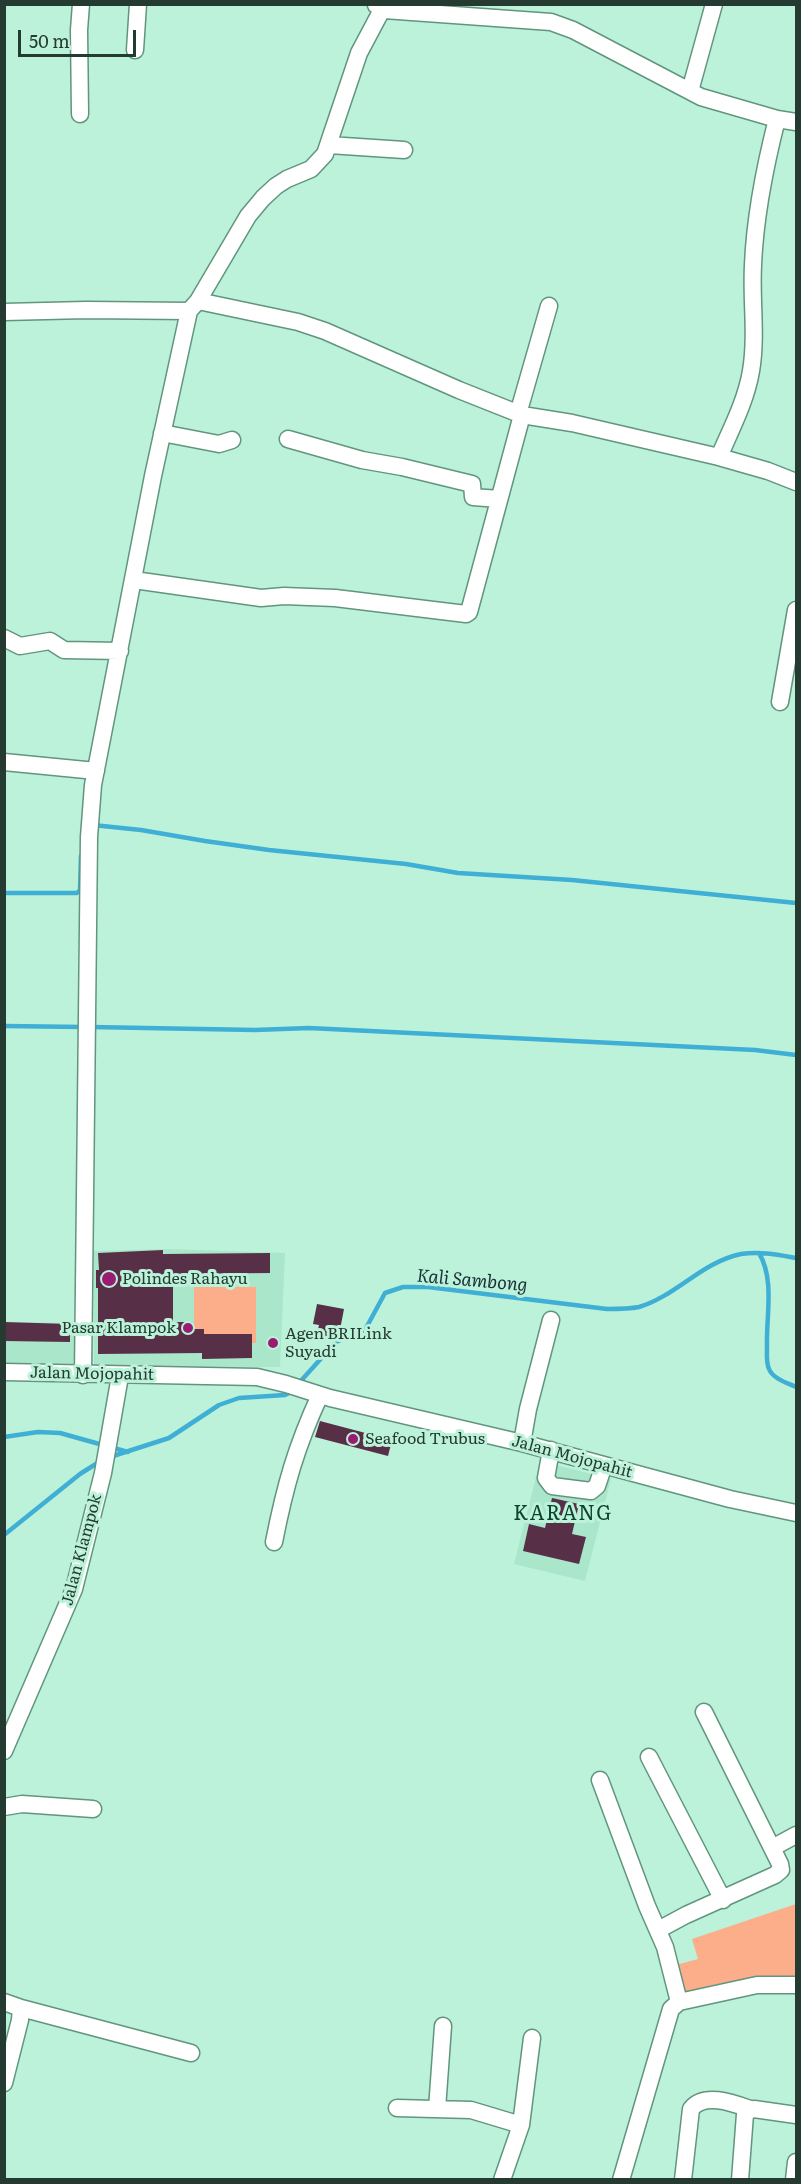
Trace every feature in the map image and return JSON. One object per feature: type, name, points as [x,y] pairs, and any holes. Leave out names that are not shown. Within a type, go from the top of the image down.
[{"type":"street","points":[[80,114],[81,4]]},
{"type":"street","points":[[135,50],[138,4]]},
{"type":"street","points":[[690,91],[714,4]]},
{"type":"street","points":[[83,1375],[90,829],[96,771],[162,434],[193,306],[255,207],[276,186],[311,169],[325,154],[359,53],[382,6],[551,22],[573,30],[701,97],[777,119],[796,122]]},
{"type":"street","points":[[719,457],[744,400],[751,372],[755,326],[753,266],[756,236],[770,147],[777,119]]},
{"type":"street","points":[[329,145],[404,150]]},
{"type":"street","points":[[4,312],[193,306],[298,322],[325,330],[520,415],[572,423],[719,457],[768,471],[796,482]]},
{"type":"street","points":[[134,580],[261,598],[284,596],[335,598],[466,614],[469,612],[500,499],[549,306]]},
{"type":"street","points":[[162,434],[219,444],[232,440]]},
{"type":"street","points":[[288,439],[362,460],[472,484],[473,496],[500,499]]},
{"type":"street","points":[[780,702],[796,610]]},
{"type":"street","points":[[4,638],[20,646],[50,641],[60,649],[68,651],[120,651]]},
{"type":"street","points":[[4,762],[96,771]]},
{"type":"street","points":[[522,1443],[528,1409],[551,1320]]},
{"type":"street","name":"Jalan Mojopahit","points":[[4,1372],[249,1377],[286,1384],[316,1394],[551,1450],[730,1499],[796,1513]]},
{"type":"street","name":"Jalan Klampok","points":[[4,1751],[74,1589],[110,1439],[120,1376]]},
{"type":"street","points":[[274,1542],[290,1469],[316,1394]]},
{"type":"street","points":[[551,1450],[546,1478],[552,1486],[591,1491],[597,1486],[604,1465]]},
{"type":"street","points":[[658,1930],[781,1870],[704,1712]]},
{"type":"street","points":[[649,1757],[723,1900]]},
{"type":"street","points":[[600,1780],[639,1886],[665,1947],[679,2002]]},
{"type":"street","points":[[4,1807],[22,1804],[93,1809]]},
{"type":"street","points":[[772,1848],[796,1835]]},
{"type":"street","points":[[621,2180],[671,2009],[679,2002],[757,1985],[796,1985]]},
{"type":"street","points":[[4,2002],[191,2053]]},
{"type":"street","points":[[4,2083],[21,2008]]},
{"type":"street","points":[[437,2109],[442,2026]]},
{"type":"street","points":[[502,2180],[521,2125],[532,2038]]},
{"type":"street","points":[[682,2180],[691,2109],[696,2103],[703,2100],[730,2103],[750,2109],[796,2115]]},
{"type":"street","points":[[397,2108],[471,2110],[521,2125]]},
{"type":"street","points":[[740,2180],[745,2115],[750,2109]]},
{"type":"street","points":[[794,2180],[796,2162]]},
{"type":"shaded area","name":"Pasar Klampok","points":[[168,1249],[285,1253],[280,1367],[94,1366],[94,1251]]},
{"type":"shaded area","points":[[194,1287],[256,1287],[256,1343],[194,1343]]},
{"type":"shaded area","points":[[5,1322],[76,1323],[76,1365],[5,1363]]},
{"type":"shaded area","points":[[540,1461],[611,1479],[585,1581],[514,1564]]},
{"type":"shaded area","points":[[796,1904],[796,1979],[684,1991],[676,1965],[698,1959],[692,1939]]},
{"type":"building","points":[[163,1250],[163,1254],[270,1253],[270,1273],[173,1274],[173,1322],[192,1322],[193,1329],[204,1329],[204,1334],[252,1334],[252,1358],[202,1359],[202,1353],[98,1354],[96,1270],[99,1270],[98,1253]]},
{"type":"building","points":[[317,1304],[344,1309],[339,1335],[331,1334],[330,1341],[316,1339],[319,1325],[313,1324]]},
{"type":"building","points":[[4,1322],[70,1324],[70,1342],[4,1341]]},
{"type":"building","name":"Seafood Trubus","points":[[320,1421],[392,1440],[388,1456],[315,1437]]},
{"type":"building","points":[[552,1498],[579,1504],[572,1534],[586,1537],[579,1564],[523,1551],[529,1524],[545,1528]]},
{"type":"waterway","points":[[93,825],[141,830],[269,850],[406,864],[458,873],[572,880],[796,903]]},
{"type":"waterway","points":[[4,893],[77,893],[80,890],[81,856]]},
{"type":"waterway","points":[[4,1026],[83,1027]]},
{"type":"waterway","points":[[91,1027],[255,1030],[309,1028],[755,1050],[796,1055]]},
{"type":"waterway","name":"Kali Sambong","points":[[298,1384],[336,1342],[365,1330],[385,1293],[403,1287],[428,1287],[607,1309],[627,1309],[652,1302],[701,1271],[727,1258],[755,1253],[796,1258]]},
{"type":"waterway","points":[[759,1253],[767,1275],[769,1298],[768,1367],[777,1378],[796,1387]]},
{"type":"waterway","name":"Kali Sambong","points":[[110,1457],[169,1438],[219,1405],[239,1398],[285,1395],[293,1391]]},
{"type":"waterway","points":[[4,1437],[38,1432],[60,1433],[128,1452]]},
{"type":"waterway","name":"Kali Sambong","points":[[4,1535],[80,1474],[99,1462]]},
{"type":"place","name":"Polindes Rahayu","points":[[109,1279]]},
{"type":"place","name":"Pasar Klampok","points":[[188,1328]]},
{"type":"place","name":"Agen BRILink Suyadi","points":[[273,1343]]},
{"type":"place","name":"Seafood Trubus","points":[[353,1439]]},
{"type":"district","name":"KARANG","points":[[563,1514]]}]
